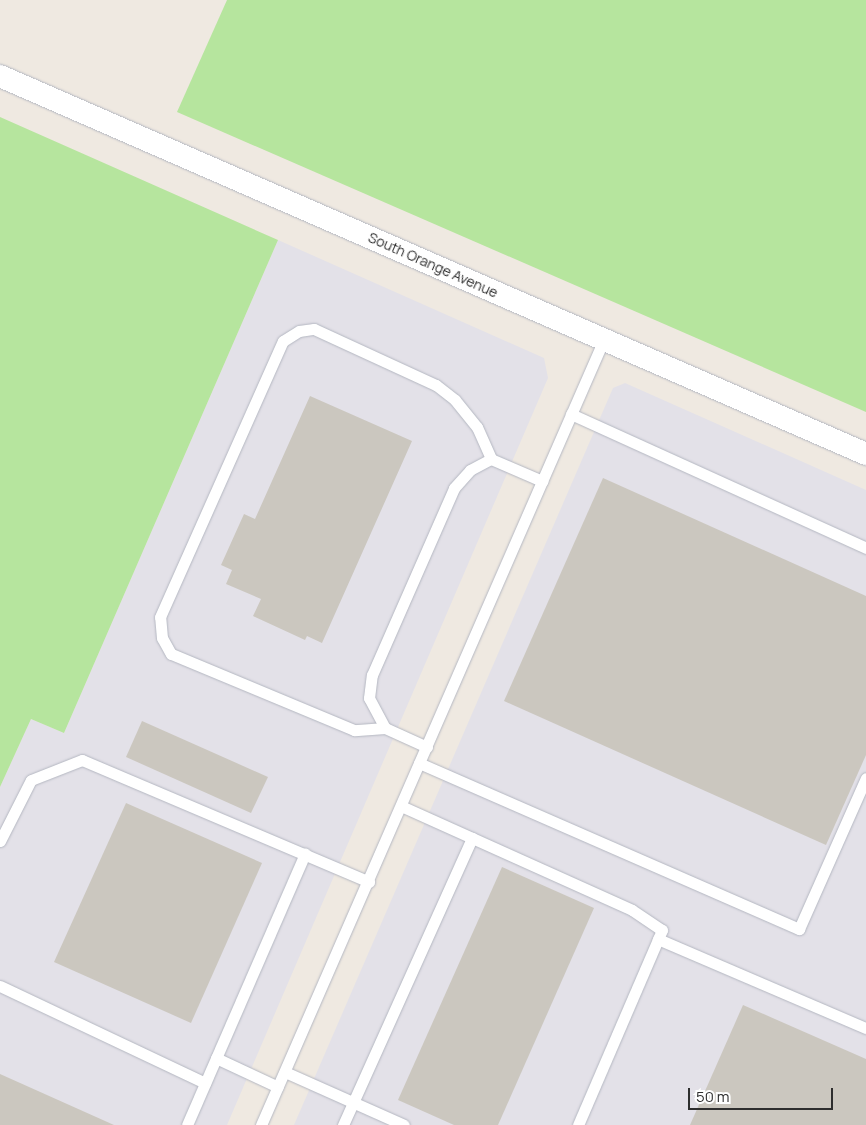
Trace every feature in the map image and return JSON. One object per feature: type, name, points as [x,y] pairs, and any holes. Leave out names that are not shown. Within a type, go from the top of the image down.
[{"type":"street","name":"South Orange Avenue","points":[[0,76],[866,454]]},
{"type":"lane","points":[[427,747],[385,728],[354,730],[171,654],[162,638],[160,617],[283,341],[299,331],[314,329],[436,385],[455,400],[477,427],[491,459],[542,480]]},
{"type":"lane","points":[[261,1125],[369,882],[604,339]]},
{"type":"lane","points":[[571,414],[866,548]]},
{"type":"lane","points":[[385,728],[369,698],[372,675],[454,488],[470,470],[491,459]]},
{"type":"lane","points":[[0,841],[31,780],[82,760],[369,882]]},
{"type":"lane","points":[[419,763],[799,929],[866,778]]},
{"type":"lane","points":[[401,806],[632,910],[662,930],[578,1125]]},
{"type":"lane","points":[[343,1125],[472,838]]},
{"type":"lane","points":[[187,1125],[305,854]]},
{"type":"lane","points":[[658,940],[866,1028]]},
{"type":"lane","points":[[0,986],[206,1083]]},
{"type":"lane","points":[[216,1058],[278,1087]]},
{"type":"lane","points":[[285,1072],[404,1125]]},
{"type":"shaded area","points":[[278,240],[544,358],[548,378],[227,1125],[0,1125],[0,787],[31,719],[64,733]]},
{"type":"shaded area","points":[[625,383],[866,490],[866,1125],[294,1125],[613,388]]},
{"type":"green space","points":[[227,0],[866,0],[866,412],[177,112]]},
{"type":"green space","points":[[0,117],[278,240],[64,733],[31,719],[0,787]]},
{"type":"building","points":[[310,396],[412,441],[322,643],[307,636],[305,640],[253,616],[261,599],[226,584],[232,570],[221,565],[244,514],[255,519]]},
{"type":"building","points":[[603,478],[866,596],[866,755],[826,845],[504,701]]},
{"type":"building","points":[[142,721],[268,777],[251,813],[126,757]]},
{"type":"building","points":[[126,803],[262,863],[191,1023],[54,962]]},
{"type":"building","points":[[502,867],[594,908],[498,1125],[454,1125],[398,1100]]},
{"type":"building","points":[[743,1005],[866,1059],[866,1125],[690,1125]]},
{"type":"building","points":[[0,1074],[114,1125],[0,1125]]}]
